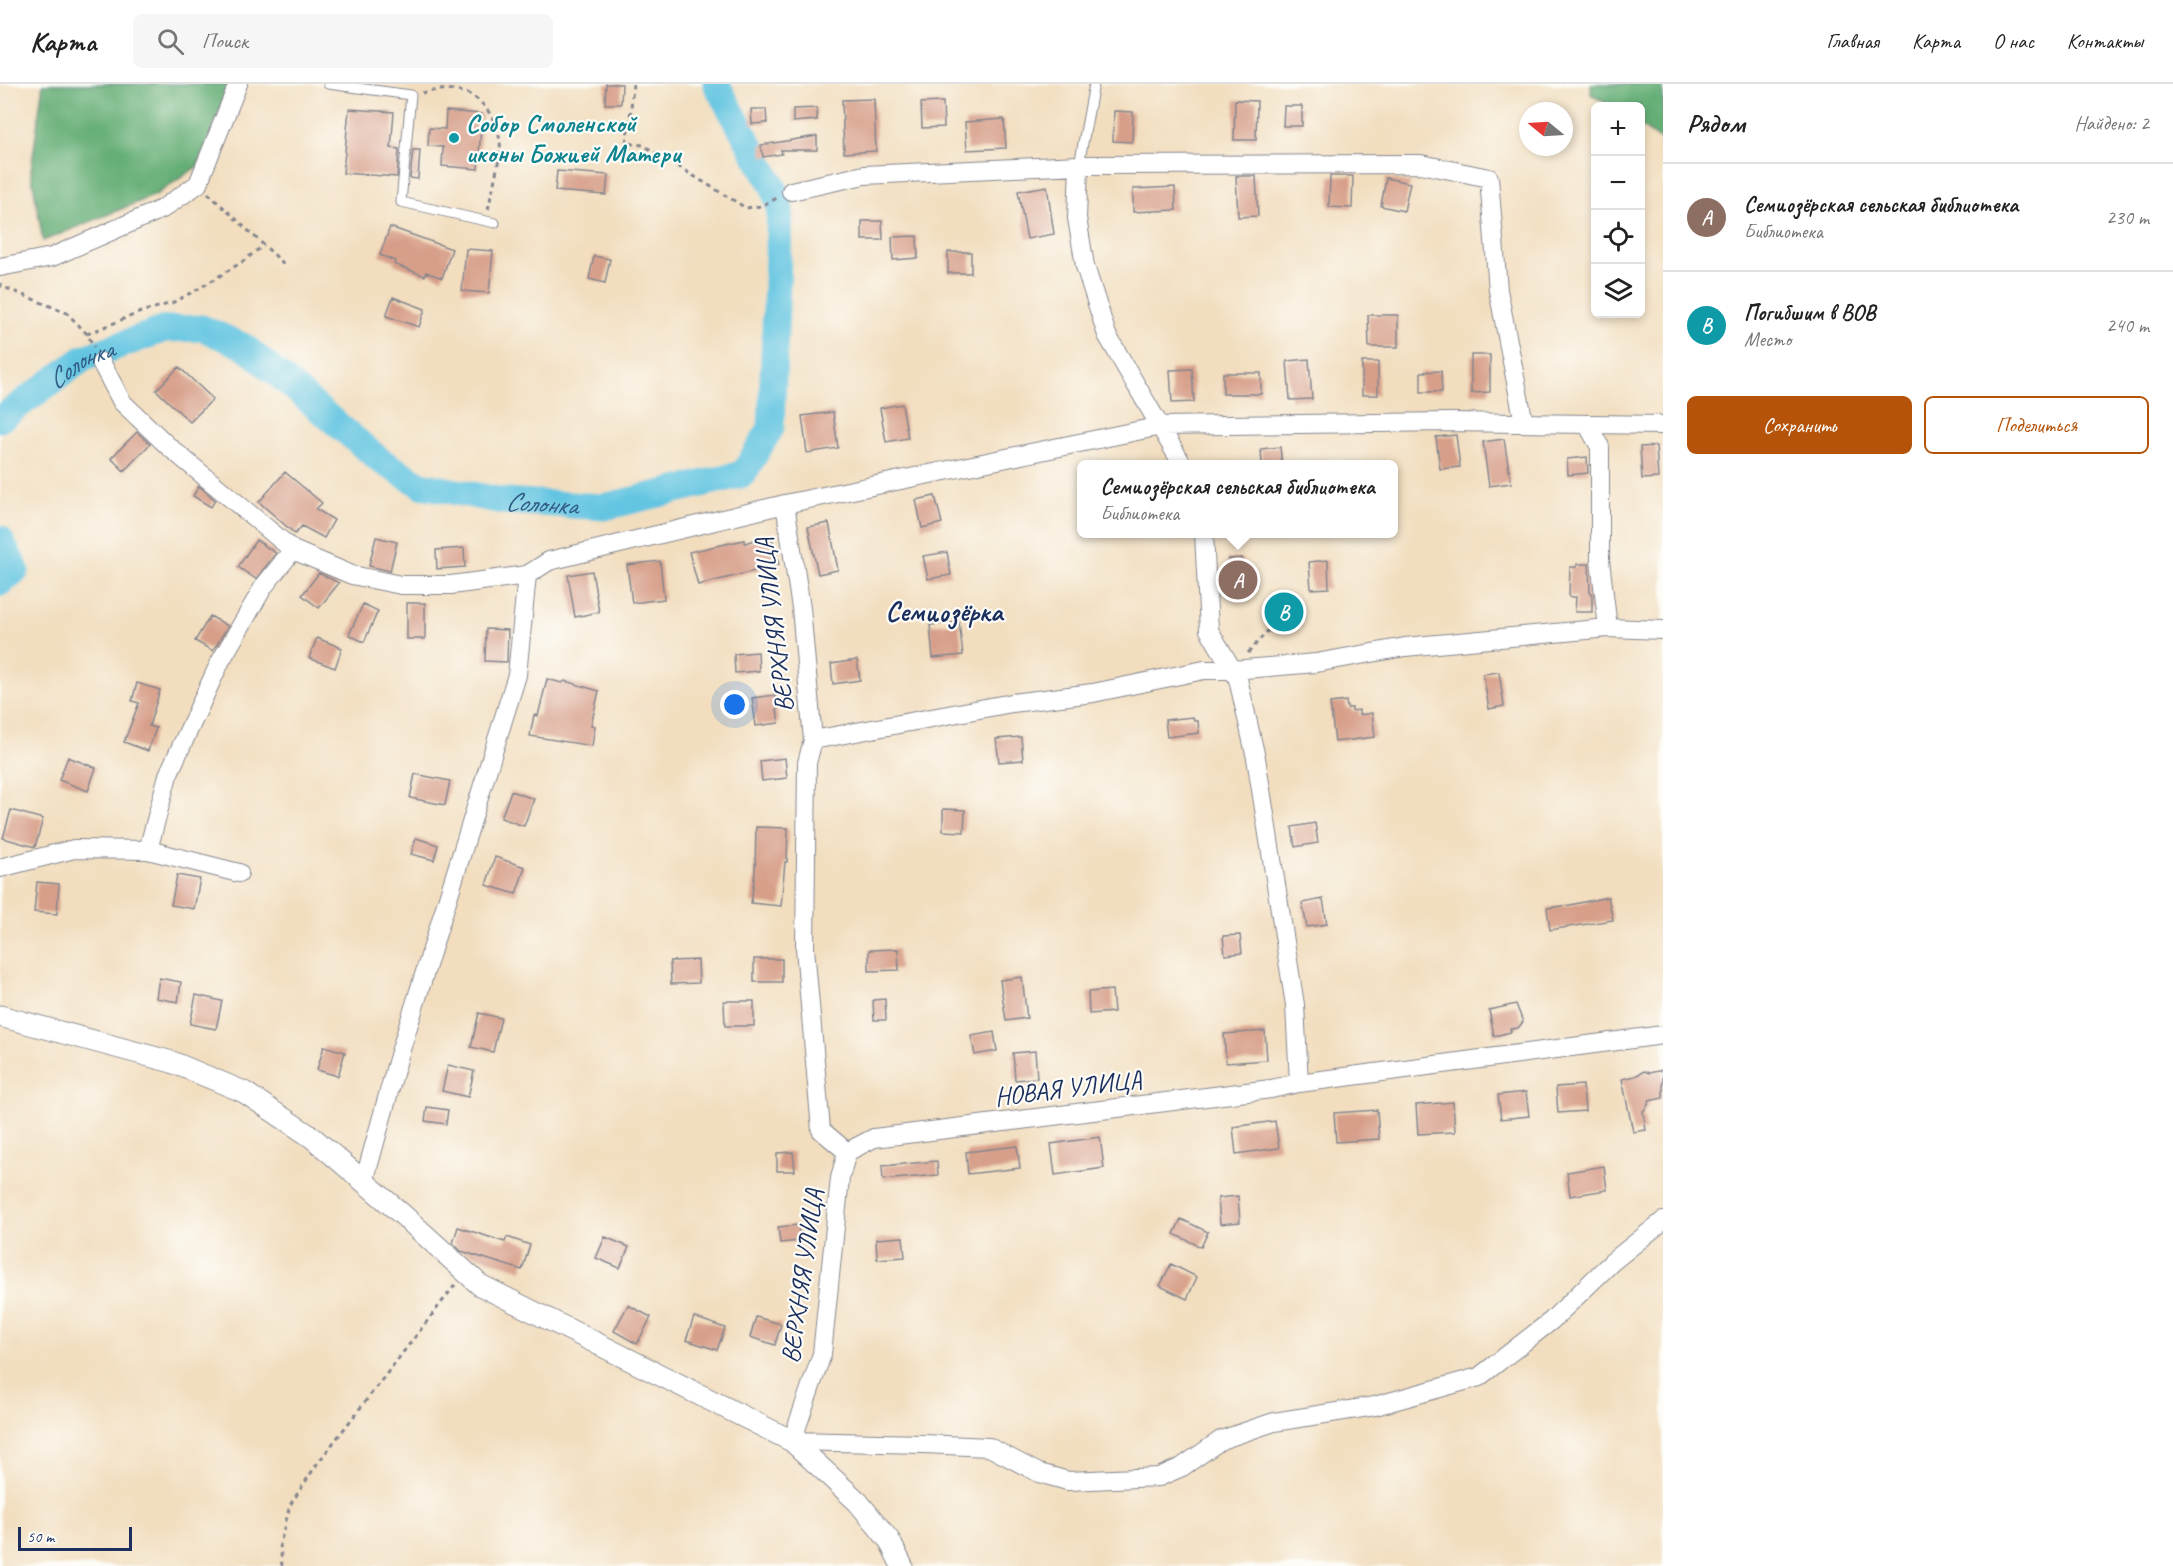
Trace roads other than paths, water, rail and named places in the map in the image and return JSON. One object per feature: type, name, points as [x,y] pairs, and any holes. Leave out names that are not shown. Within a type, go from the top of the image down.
[{"type":"street","points":[[0,267],[51,257],[162,209],[198,184],[238,84]]},
{"type":"street","points":[[791,191],[864,175],[1079,165],[1421,164],[1489,178],[1498,290],[1524,423]]},
{"type":"street","points":[[1079,165],[1077,218],[1085,267],[1107,335],[1179,460]]},
{"type":"street","points":[[101,362],[122,402],[168,446],[293,550],[352,575],[401,585],[451,585],[527,575],[549,561],[784,504],[1161,426],[1450,422],[1663,425]]},
{"type":"street","points":[[1587,424],[1600,447],[1600,560],[1608,628]]},
{"type":"street","name":"ВЕРХНЯЯ УЛИЦА","points":[[784,504],[801,608],[813,740],[807,763],[805,948],[821,1130],[847,1152],[840,1178],[822,1354],[792,1441]]},
{"type":"street","points":[[1204,538],[1209,630],[1238,679],[1256,758],[1295,1005],[1299,1083]]},
{"type":"street","points":[[148,850],[168,775],[220,662],[264,586],[293,550]]},
{"type":"street","points":[[364,1182],[398,1059],[517,675],[527,575]]},
{"type":"street","points":[[813,740],[1012,702],[1093,693],[1204,669],[1233,670],[1316,663],[1404,647],[1608,628],[1663,630]]},
{"type":"street","points":[[0,868],[74,849],[148,850],[239,873]]},
{"type":"street","points":[[0,1016],[172,1062],[244,1092],[313,1138],[480,1285],[792,1441],[858,1502],[889,1540],[902,1566]]},
{"type":"street","name":"НОВАЯ УЛИЦА","points":[[847,1152],[874,1138],[1270,1089],[1299,1083],[1663,1035]]},
{"type":"street","points":[[792,1441],[989,1448],[1039,1473],[1068,1481],[1159,1477],[1182,1467],[1221,1440],[1274,1422],[1375,1406],[1479,1377],[1551,1321],[1612,1262],[1663,1221]]},
{"type":"lane","points":[[328,84],[411,95],[401,202],[491,221]]},
{"type":"lane","points":[[1079,165],[1094,84]]},
{"type":"waterway","name":"Солонка","points":[[0,419],[84,358],[165,329],[202,328],[245,347],[381,461],[421,485],[503,501],[604,507],[743,474],[771,428],[780,209],[774,188],[716,84]]},
{"type":"waterway","name":"Солонка","points":[[0,539],[16,570],[0,583]]},
{"type":"place","name":"Собор Смоленской иконы Божией Матери","points":[[454,138]]},
{"type":"place","name":"Семиозёрская сельская библиотека","points":[[1238,580]]},
{"type":"place","name":"Погибшим в ВОВ","points":[[1284,612]]},
{"type":"district","name":"Семиозёрка","points":[[944,611]]}]
